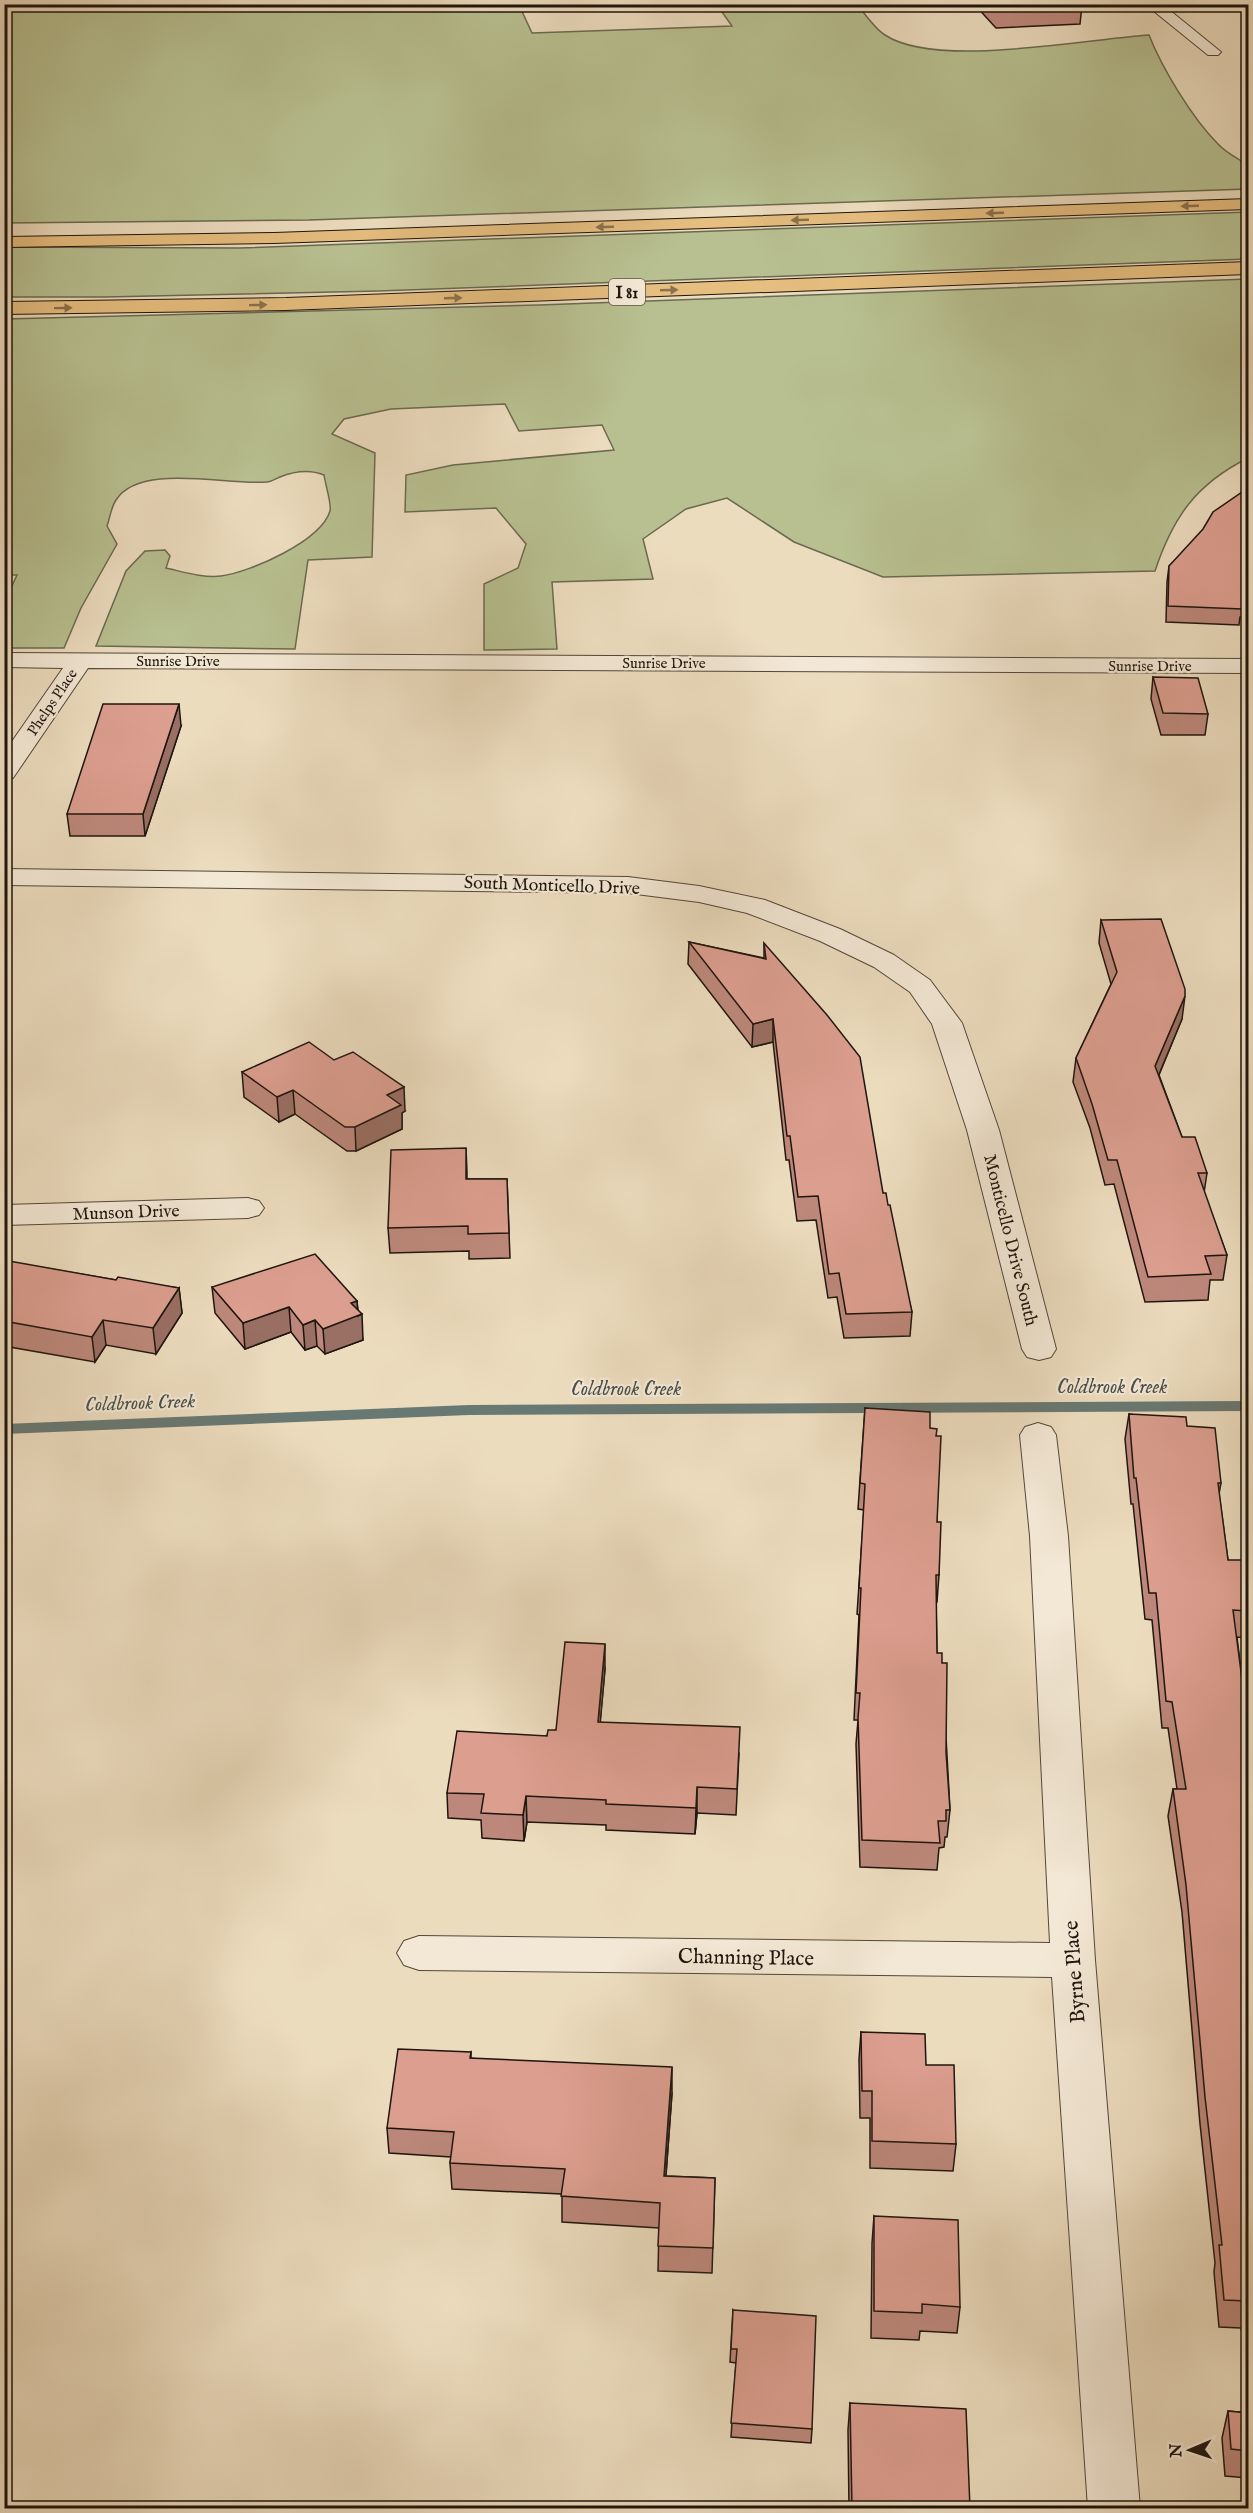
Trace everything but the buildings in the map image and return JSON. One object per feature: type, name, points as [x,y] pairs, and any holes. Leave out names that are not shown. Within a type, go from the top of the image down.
[{"type":"highway","points":[[4,242],[286,237],[1248,204]]},
{"type":"highway","name":"I 81","points":[[4,308],[298,304],[1248,268]]},
{"type":"street","points":[[1152,4],[1213,52]]},
{"type":"street","name":"Sunrise Drive","points":[[4,660],[1248,666]]},
{"type":"street","name":"Phelps Place","points":[[4,773],[80,661]]},
{"type":"street","name":"South Monticello Drive","points":[[4,876],[628,885],[699,894],[755,906],[830,935],[873,956],[920,986],[947,1023],[983,1130]]},
{"type":"street","name":"Monticello Drive South","points":[[983,1130],[999,1185],[1039,1349]]},
{"type":"street","name":"Munson Drive","points":[[4,1215],[248,1208]]},
{"type":"street","name":"Byrne Place","points":[[1038,1435],[1049,1536],[1072,1960],[1114,2508]]},
{"type":"street","name":"Channing Place","points":[[419,1953],[1072,1960]]},
{"type":"green space","points":[[89,4],[397,9],[519,5],[532,33],[732,26],[717,5],[857,4],[873,25],[885,35],[908,45],[939,50],[1012,49],[1149,35],[1170,77],[1198,121],[1221,147],[1248,165],[1248,189],[309,220],[5,223],[5,5]]},
{"type":"green space","points":[[1248,212],[1248,259],[379,291],[5,297],[5,247],[239,248]]},
{"type":"green space","points":[[1248,279],[1248,458],[1214,479],[1189,504],[1170,534],[1155,571],[883,577],[794,542],[727,498],[686,509],[643,539],[653,579],[552,582],[557,649],[484,650],[484,584],[518,568],[526,544],[496,508],[405,512],[406,475],[453,465],[614,450],[602,425],[519,431],[505,404],[391,409],[344,419],[332,434],[375,453],[372,557],[308,560],[295,649],[96,646],[126,571],[145,551],[165,550],[170,556],[166,568],[200,575],[221,576],[266,562],[299,544],[313,533],[324,522],[330,511],[330,504],[324,475],[307,471],[291,473],[269,482],[186,478],[144,482],[128,488],[114,503],[107,526],[117,544],[81,608],[64,648],[5,648],[5,601],[17,575],[4,575],[5,319],[539,305]]},
{"type":"waterway","name":"Coldbrook Creek","points":[[4,1429],[469,1410],[1248,1406]]}]
